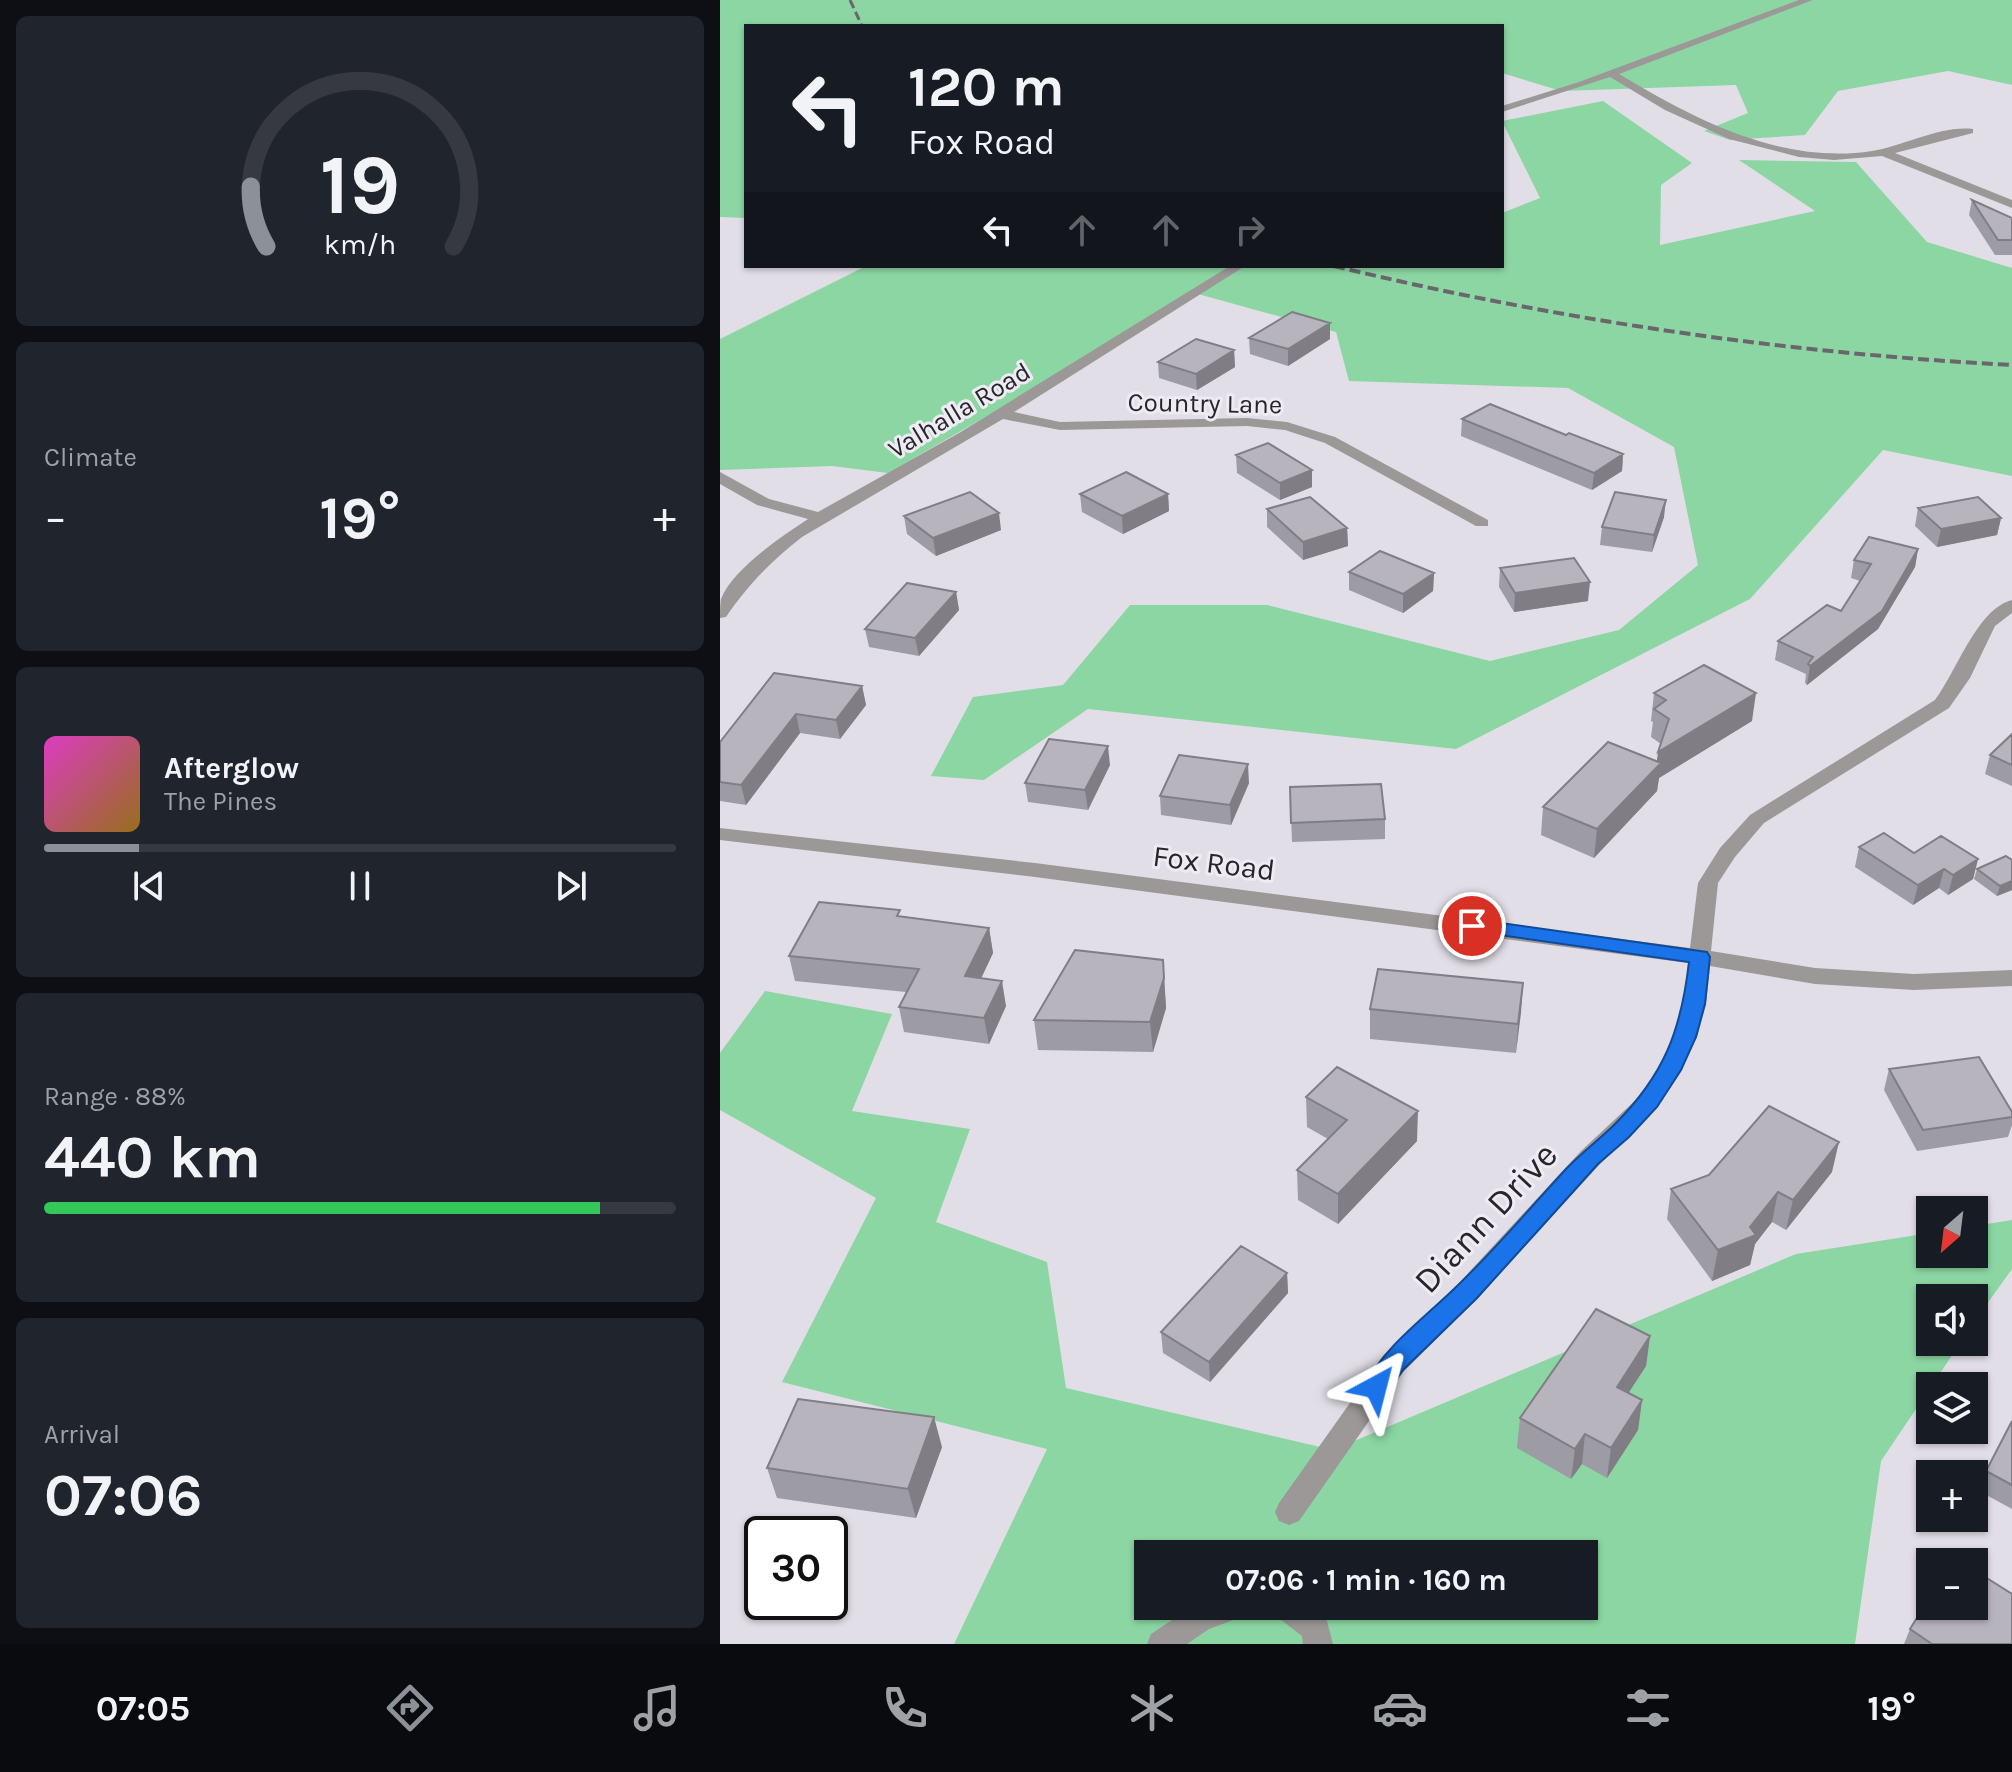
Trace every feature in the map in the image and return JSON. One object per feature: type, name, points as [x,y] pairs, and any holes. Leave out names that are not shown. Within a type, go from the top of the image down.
[{"type":"street","points":[[1504,108],[1808,0]]},
{"type":"street","points":[[1610,73],[1683,117],[1761,145],[1830,156],[1883,152],[1969,131]]},
{"type":"street","points":[[1883,152],[2012,204]]},
{"type":"street","name":"Valhalla Road","points":[[720,613],[732,590],[769,553],[1236,268]]},
{"type":"street","name":"Country Lane","points":[[1001,414],[1060,426],[1247,422],[1287,426],[1330,440],[1482,523]]},
{"type":"street","points":[[720,477],[763,502],[823,518]]},
{"type":"street","name":"Diann Drive","points":[[1289,1512],[1394,1363],[1468,1291],[1590,1158],[1621,1131],[1649,1101],[1670,1070],[1686,1037],[1695,1004],[1708,883],[1727,853],[1757,819],[1942,704],[1961,678],[1988,623],[2012,605]]},
{"type":"street","name":"Fox Road","points":[[720,834],[1035,870],[1700,957]]},
{"type":"street","points":[[1700,957],[1815,976],[1914,982],[2012,978]]},
{"type":"street","points":[[1162,1644],[1196,1620]]},
{"type":"street","points":[[1309,1620],[1319,1633],[1318,1644]]},
{"type":"green space","points":[[720,0],[2012,0],[2012,85],[1948,71],[1838,91],[1805,135],[1730,140],[1704,131],[1748,113],[1736,85],[1561,91],[1504,74],[1504,24],[744,24],[744,218],[720,217]]},
{"type":"green space","points":[[1603,101],[1692,163],[1661,185],[1660,245],[1815,211],[1739,160],[1856,162],[1927,242],[2012,268],[2012,476],[1883,450],[1750,599],[1456,749],[1088,709],[984,780],[931,776],[973,697],[1063,685],[1130,605],[1267,605],[1490,661],[1619,630],[1698,565],[1674,447],[1568,388],[1349,381],[1336,332],[1198,294],[888,473],[832,466],[720,470],[720,339],[862,268],[1504,268],[1504,212],[1540,198],[1504,121]]},
{"type":"green space","points":[[765,991],[892,1014],[852,1111],[970,1129],[936,1222],[1047,1262],[1066,1388],[1333,1450],[1796,1254],[1916,1235],[1916,1268],[1988,1268],[1988,1224],[2012,1220],[2012,1269],[1988,1302],[1988,1284],[1916,1284],[1916,1356],[1952,1356],[1941,1372],[1916,1372],[1916,1409],[1881,1461],[1855,1644],[954,1644],[1047,1449],[782,1382],[876,1198],[720,1110],[720,1053]]},
{"type":"building","points":[[1972,200],[2012,218],[2012,240],[1998,240]]},
{"type":"building","points":[[1292,312],[1330,323],[1288,349],[1249,338]]},
{"type":"building","points":[[1196,339],[1234,350],[1196,374],[1158,362]]},
{"type":"building","points":[[1490,404],[1623,454],[1594,473],[1462,419]]},
{"type":"building","points":[[1268,443],[1312,470],[1280,483],[1236,455]]},
{"type":"building","points":[[1126,472],[1168,494],[1122,516],[1080,494]]},
{"type":"building","points":[[970,492],[999,513],[933,538],[904,516]]},
{"type":"building","points":[[1615,492],[1666,500],[1654,535],[1602,527]]},
{"type":"building","points":[[1310,497],[1347,528],[1303,542],[1267,509]]},
{"type":"building","points":[[1978,497],[2001,518],[1941,529],[1918,508]]},
{"type":"building","points":[[1869,537],[1918,549],[1882,611],[1810,666],[1808,664],[1813,657],[1778,641],[1827,605],[1841,611],[1871,564],[1854,560]]},
{"type":"building","points":[[1380,551],[1434,573],[1403,594],[1349,572]]},
{"type":"building","points":[[1574,558],[1590,582],[1515,593],[1500,568]]},
{"type":"building","points":[[907,583],[956,592],[915,638],[865,629]]},
{"type":"building","points":[[1704,665],[1756,693],[1658,752],[1669,719],[1654,709],[1666,700],[1654,693]]},
{"type":"building","points":[[774,673],[862,686],[836,720],[796,714],[741,785],[720,782],[720,742]]},
{"type":"building","points":[[2012,734],[2012,765],[1990,755]]},
{"type":"building","points":[[1049,739],[1108,746],[1085,790],[1025,783]]},
{"type":"building","points":[[1608,742],[1661,763],[1597,829],[1543,807]]},
{"type":"building","points":[[1179,755],[1248,764],[1230,805],[1160,796]]},
{"type":"building","points":[[1381,784],[1385,819],[1291,823],[1290,787]]},
{"type":"building","points":[[1884,833],[1914,853],[1941,836],[1978,859],[1953,875],[1944,869],[1918,885],[1859,847]]},
{"type":"building","points":[[2006,856],[2012,860],[2012,881],[2000,886],[1977,869]]},
{"type":"building","points":[[819,902],[900,910],[897,916],[989,928],[965,976],[1002,981],[984,1018],[899,1007],[919,969],[789,956]]},
{"type":"building","points":[[1075,950],[1163,960],[1164,978],[1150,1022],[1034,1020]]},
{"type":"building","points":[[1378,969],[1523,983],[1518,1024],[1370,1009]]},
{"type":"building","points":[[1979,1057],[2012,1112],[2012,1117],[1923,1130],[1889,1069]]},
{"type":"building","points":[[1337,1067],[1418,1111],[1338,1194],[1297,1170],[1347,1120],[1306,1097]]},
{"type":"building","points":[[1769,1106],[1839,1142],[1793,1200],[1778,1192],[1750,1227],[1756,1235],[1718,1250],[1671,1189],[1709,1175]]},
{"type":"building","points":[[1241,1246],[1287,1273],[1209,1362],[1161,1332]]},
{"type":"building","points":[[1596,1309],[1650,1336],[1617,1387],[1642,1400],[1611,1448],[1585,1434],[1575,1449],[1520,1418]]},
{"type":"building","points":[[798,1399],[934,1417],[908,1489],[767,1468]]},
{"type":"building","points":[[2012,1421],[2012,1485],[1988,1472]]},
{"type":"building","points":[[1988,1579],[2012,1594],[2012,1644],[1932,1644],[1910,1629],[1916,1619],[1988,1620]]},
{"type":"railway","points":[[850,0],[861,24]]},
{"type":"railway","points":[[1343,268],[1502,303],[1671,331],[1841,352],[2012,365]]},
{"type":"route","points":[[1376,1387],[1394,1363],[1468,1291],[1590,1158],[1649,1101],[1670,1070],[1686,1037],[1695,1004],[1700,957],[1472,926]]}]
